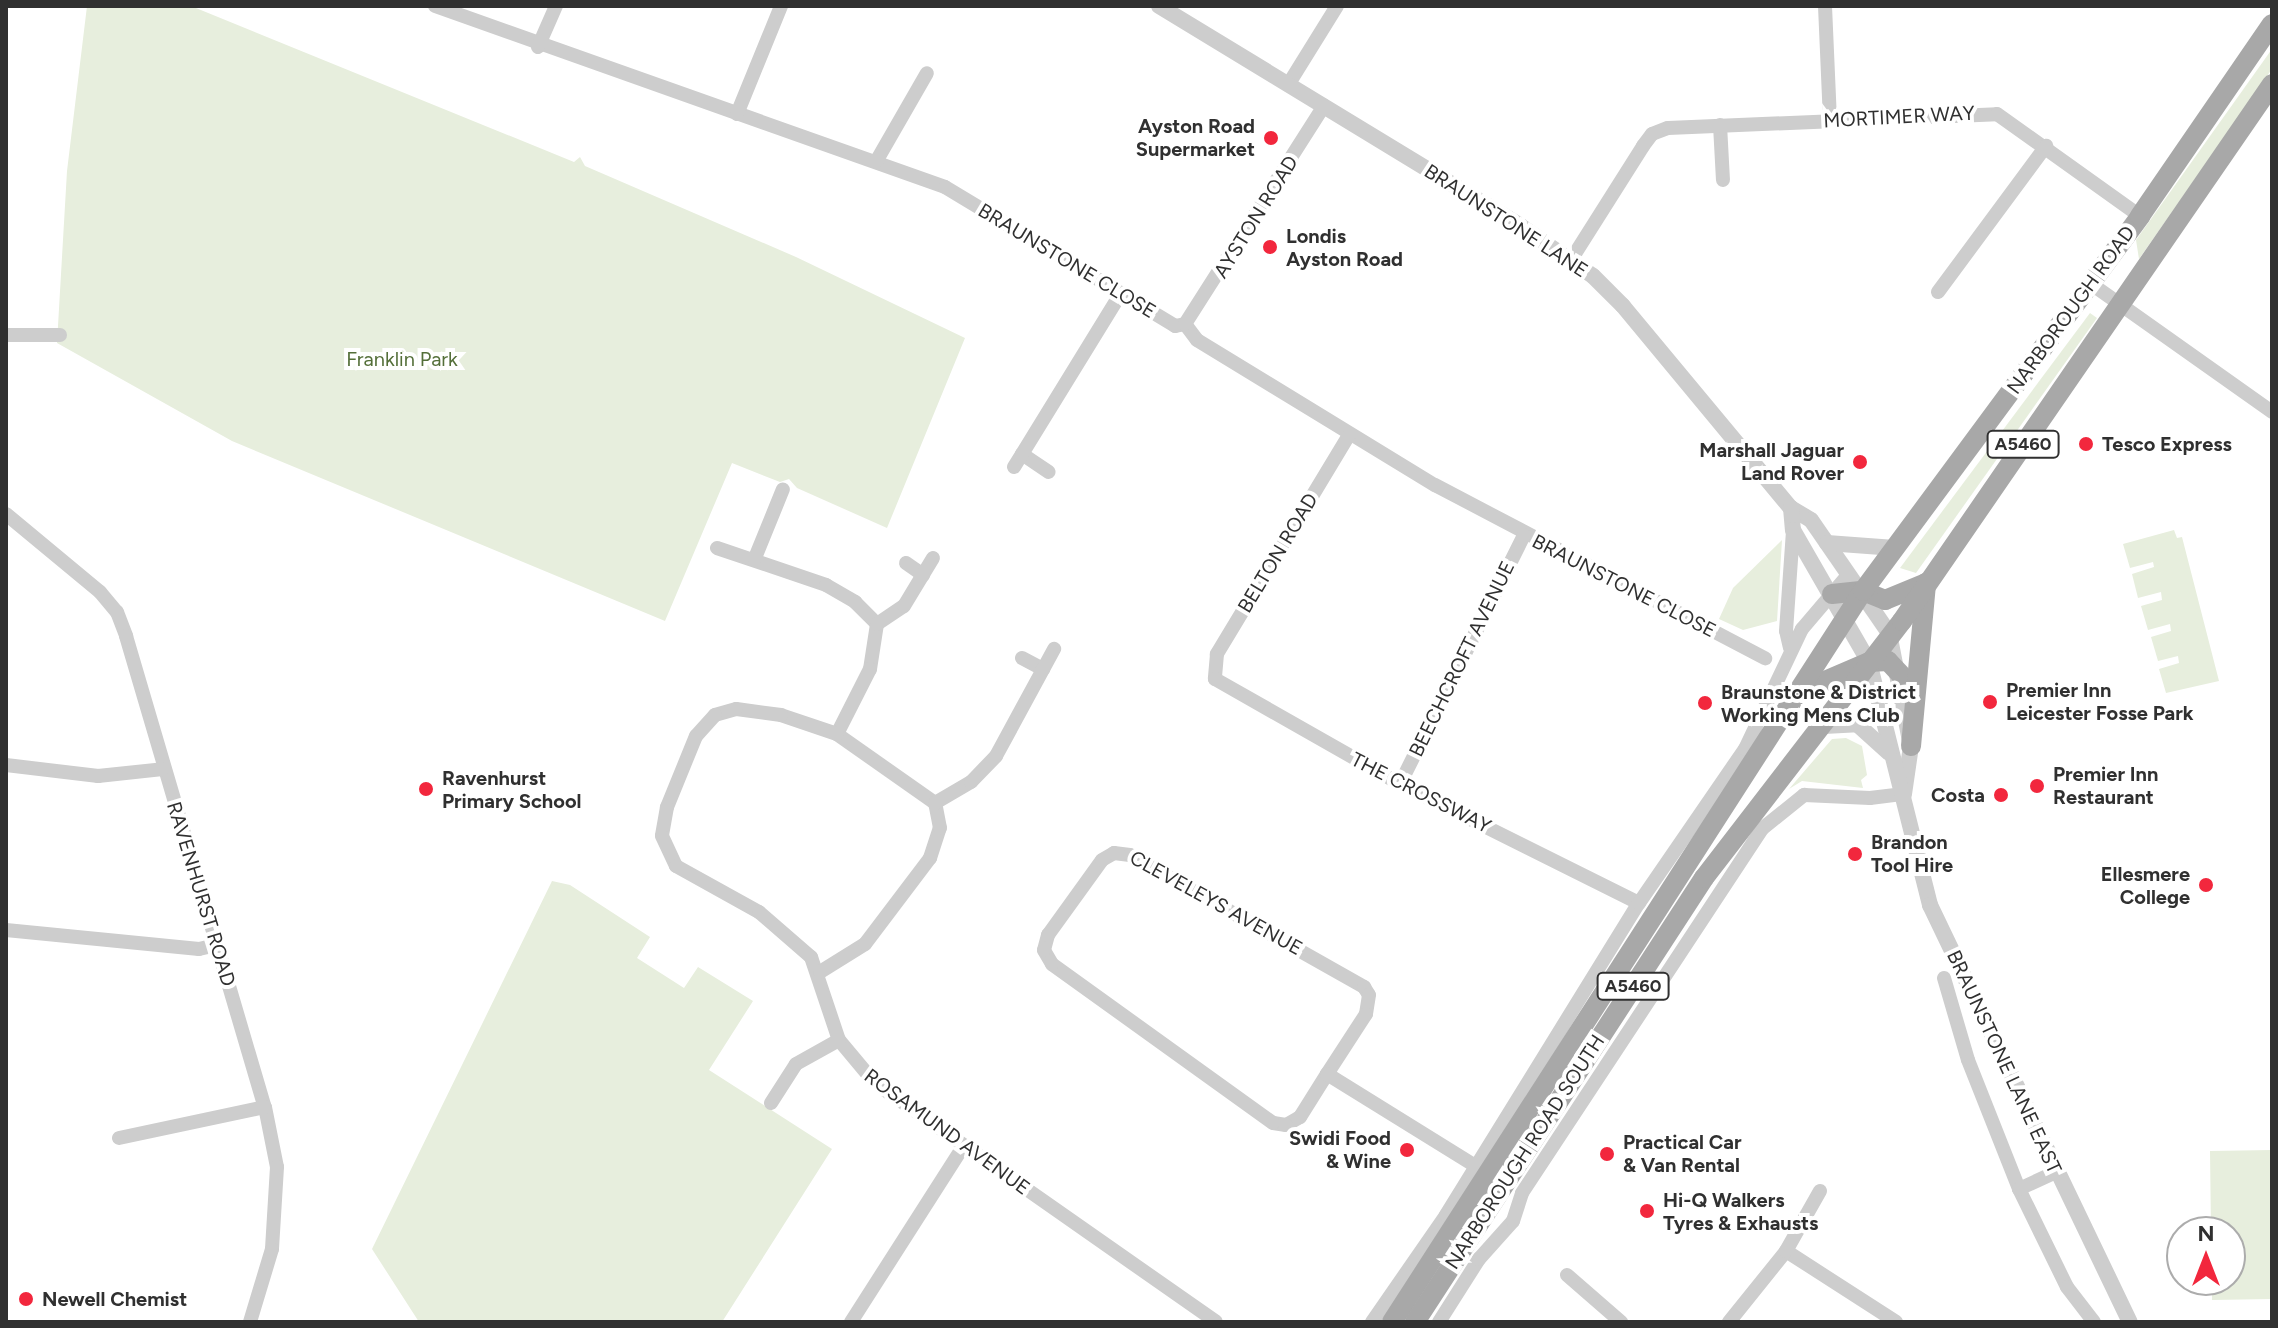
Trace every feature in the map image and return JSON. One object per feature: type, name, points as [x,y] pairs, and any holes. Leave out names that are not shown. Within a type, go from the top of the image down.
[{"type":"main road","name":"NARBOROUGH ROAD","points":[[1863,591],[2140,216],[2272,24]]},
{"type":"main road","name":"NARBOROUGH ROAD","points":[[1889,633],[2272,84]]},
{"type":"main road","points":[[1832,594],[1863,591],[1885,600],[1926,583],[1911,746]]},
{"type":"main road","name":"NARBOROUGH ROAD SOUTH","points":[[1392,1322],[1804,690],[1863,591]]},
{"type":"main road","name":"NARBOROUGH ROAD SOUTH","points":[[1415,1322],[1704,878],[1824,726],[1889,633]]},
{"type":"main road","points":[[1804,690],[1869,662],[1888,661],[1901,675]]},
{"type":"street","name":"BRAUNSTONE CLOSE","points":[[435,6],[538,47],[877,160],[945,187],[1175,326],[1185,324],[1197,340],[1349,435],[1524,535],[1765,658]]},
{"type":"street","points":[[538,47],[556,6]]},
{"type":"street","points":[[737,114],[781,6]]},
{"type":"street","name":"BRAUNSTONE LANE","points":[[1159,6],[1571,260],[1623,306],[1791,508],[1811,520],[1848,575],[1863,591]]},
{"type":"street","points":[[1288,85],[1337,6]]},
{"type":"street","points":[[1825,6],[1830,120]]},
{"type":"street","points":[[877,160],[927,73]]},
{"type":"street","name":"AYSTON ROAD","points":[[1185,324],[1324,106]]},
{"type":"street","name":"MORTIMER WAY","points":[[1571,260],[1652,134],[1720,125],[1997,114],[2046,146],[2140,216]]},
{"type":"street","points":[[1720,125],[1723,180]]},
{"type":"street","points":[[1938,292],[2046,146]]},
{"type":"street","points":[[2090,283],[2272,412]]},
{"type":"street","points":[[1049,472],[1018,460],[1121,293]]},
{"type":"street","points":[[6,335],[60,335]]},
{"type":"street","name":"BELTON ROAD","points":[[1212,672],[1217,654],[1349,435]]},
{"type":"street","points":[[755,558],[783,489]]},
{"type":"street","points":[[1791,508],[1793,530],[1845,618]]},
{"type":"street","name":"RAVENHURST ROAD","points":[[6,514],[117,612],[265,1107],[277,1167],[277,1217],[250,1322]]},
{"type":"street","name":"NARBOROUGH ROAD SOUTH","points":[[1790,648],[1786,631],[1793,530]]},
{"type":"street","name":"BEECHCROFT AVENUE","points":[[1400,784],[1524,535]]},
{"type":"street","points":[[1827,543],[1895,548]]},
{"type":"street","points":[[717,548],[755,558],[826,585],[855,602],[877,624]]},
{"type":"street","points":[[837,734],[870,669],[877,624],[904,606],[933,558]]},
{"type":"street","points":[[906,563],[923,575]]},
{"type":"street","name":"NARBOROUGH ROAD SOUTH","points":[[1372,1322],[1628,928],[1639,903],[1711,799],[1761,719],[1790,648],[1848,575]]},
{"type":"street","name":"BRAUNSTONE LANE EAST","points":[[1863,591],[1889,633],[1901,675],[1911,746],[1904,794]]},
{"type":"street","name":"BRAUNSTONE LANE EAST","points":[[1845,618],[1869,662],[1930,905],[2130,1322]]},
{"type":"street","points":[[820,972],[865,944],[930,858],[940,828],[935,803],[971,782],[996,756],[1054,649]]},
{"type":"street","points":[[1022,658],[1043,669]]},
{"type":"street","name":"THE CROSSWAY","points":[[1212,672],[1221,685],[1400,784],[1639,903]]},
{"type":"street","name":"ROSAMUND AVENUE","points":[[935,803],[837,734],[781,715],[736,709],[715,715],[696,736],[662,825],[676,866],[759,912],[796,939],[820,972],[839,1040],[875,1083],[1216,1322]]},
{"type":"street","points":[[1824,726],[1857,724],[1893,757]]},
{"type":"street","points":[[6,765],[98,776],[163,769]]},
{"type":"street","name":"NARBOROUGH ROAD SOUTH","points":[[1711,799],[1751,769]]},
{"type":"street","name":"NARBOROUGH ROAD SOUTH","points":[[1439,1322],[1479,1259],[1513,1221],[1537,1171],[1763,828],[1804,795],[1870,798],[1904,794]]},
{"type":"street","name":"CLEVELEYS AVENUE","points":[[1123,852],[1364,987],[1369,995],[1366,1014],[1327,1074],[1300,1117],[1286,1125],[1273,1123],[1052,964],[1044,950],[1048,935],[1102,860],[1123,852]]},
{"type":"street","points":[[6,930],[199,949],[216,945]]},
{"type":"street","points":[[1944,978],[1968,1060],[2019,1189],[2067,1287],[2094,1322]]},
{"type":"street","points":[[771,1103],[796,1064],[839,1040]]},
{"type":"street","points":[[1327,1074],[1474,1165]]},
{"type":"street","points":[[119,1138],[265,1107]]},
{"type":"street","points":[[851,1322],[963,1147]]},
{"type":"street","points":[[2019,1189],[2056,1172]]},
{"type":"street","points":[[1729,1322],[1786,1251],[1820,1191]]},
{"type":"street","points":[[1786,1251],[1896,1322]]},
{"type":"street","points":[[1567,1275],[1621,1322]]},
{"type":"green space","name":"Franklin Park","points":[[87,6],[191,6],[574,162],[580,157],[585,166],[796,257],[965,338],[887,528],[797,488],[789,479],[780,482],[732,463],[665,621],[232,441],[57,343],[67,171]]},
{"type":"green space","points":[[2272,49],[2272,69],[2139,259],[2136,240]]},
{"type":"green space","points":[[2090,313],[2097,318],[1916,573],[1900,568]]},
{"type":"green space","points":[[2174,530],[2177,538],[2182,537],[2219,681],[2166,693],[2159,669],[2179,663],[2178,656],[2158,661],[2151,637],[2171,631],[2170,624],[2148,630],[2141,606],[2162,600],[2161,592],[2138,598],[2132,574],[2154,567],[2153,562],[2130,568],[2123,544]]},
{"type":"green space","points":[[1782,540],[1777,621],[1743,630],[1719,619],[1733,588]]},
{"type":"green space","points":[[1846,738],[1862,746],[1867,775],[1861,780],[1863,788],[1802,781],[1789,789],[1832,739]]},
{"type":"green space","points":[[552,881],[570,885],[650,937],[637,958],[684,988],[698,967],[753,1001],[709,1070],[832,1149],[722,1322],[419,1322],[372,1249]]},
{"type":"green space","points":[[2272,1150],[2272,1299],[2212,1300],[2212,1296],[2246,1296],[2246,1216],[2211,1216],[2210,1151]]},
{"type":"place","name":"Ayston Road Supermarket","points":[[1271,138]]},
{"type":"place","name":"Londis Ayston Road","points":[[1270,247]]},
{"type":"place","name":"Tesco Express","points":[[2086,444]]},
{"type":"place","name":"Marshall Jaguar Land Rover","points":[[1860,462]]},
{"type":"place","name":"Premier Inn Leicester Fosse Park","points":[[1990,702]]},
{"type":"place","name":"Braunstone & District Working Mens Club","points":[[1705,703]]},
{"type":"place","name":"Premier Inn Restaurant","points":[[2037,786]]},
{"type":"place","name":"Ravenhurst Primary School","points":[[426,789]]},
{"type":"place","name":"Costa","points":[[2001,795]]},
{"type":"place","name":"Brandon Tool Hire","points":[[1855,854]]},
{"type":"place","name":"Ellesmere College","points":[[2206,885]]},
{"type":"place","name":"Swidi Food & Wine","points":[[1407,1150]]},
{"type":"place","name":"Practical Car & Van Rental","points":[[1607,1154]]},
{"type":"place","name":"Hi-Q Walkers Tyres & Exhausts","points":[[1647,1211]]},
{"type":"place","name":"Newell Chemist","points":[[26,1299]]}]
